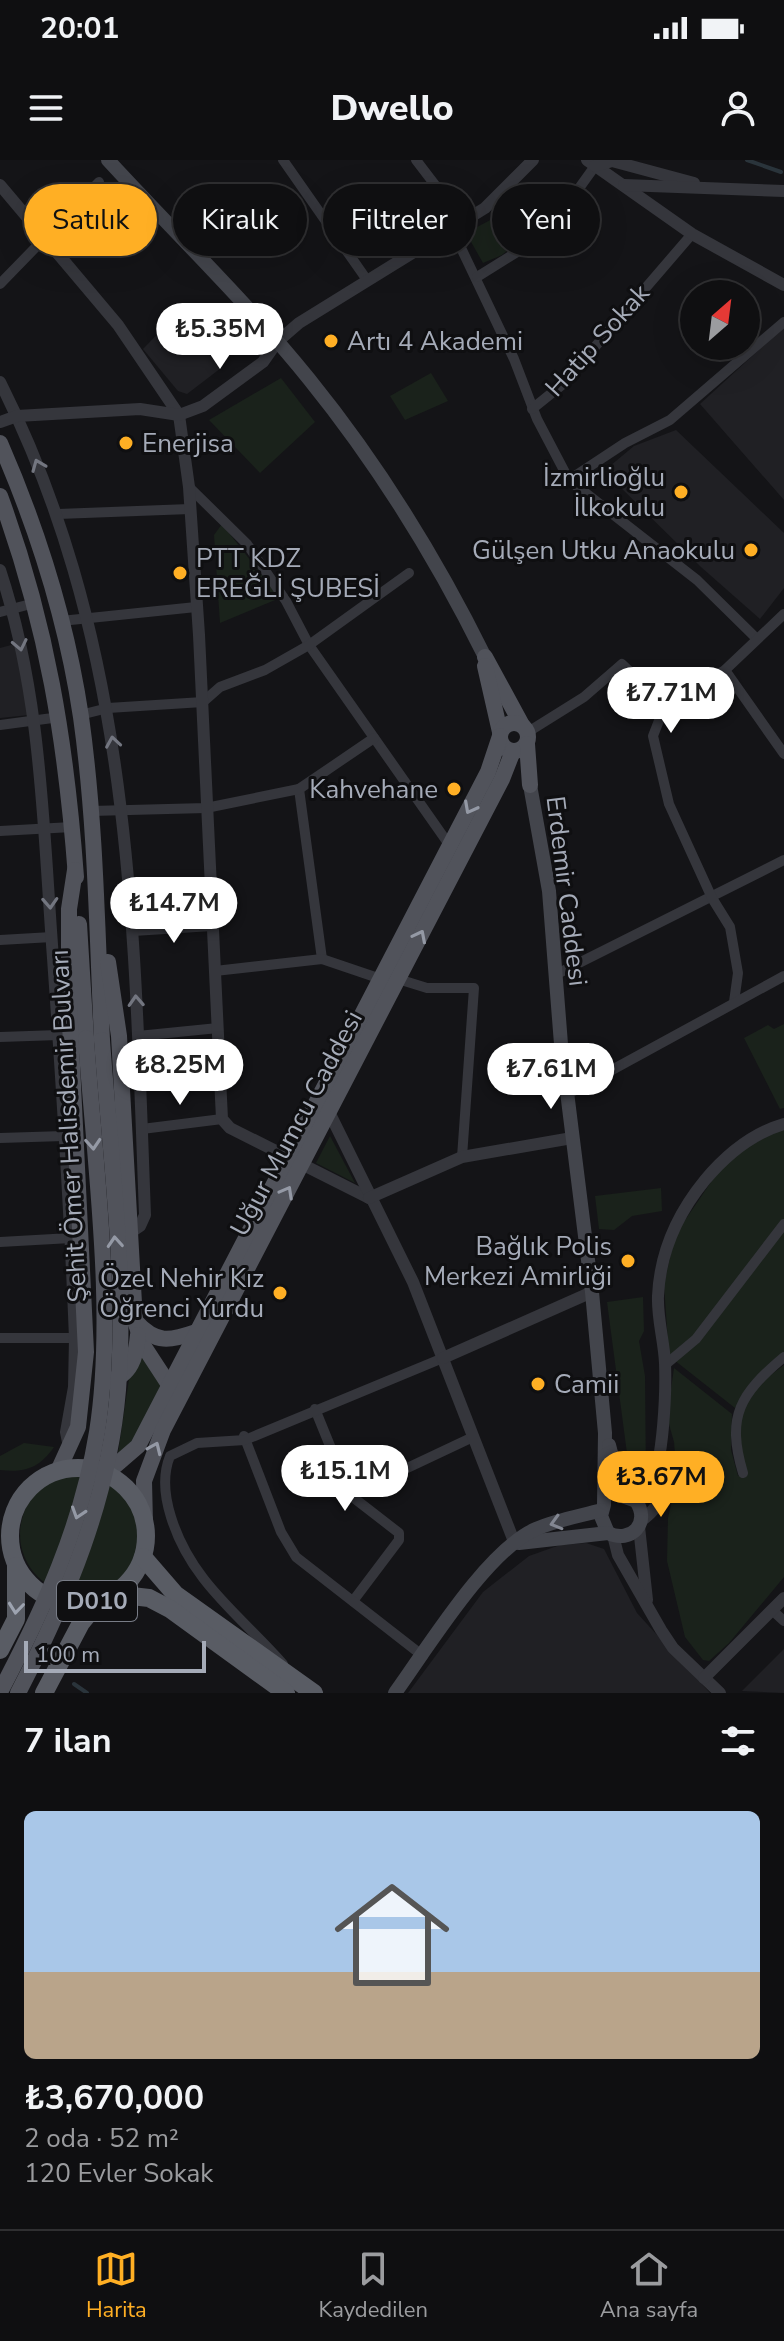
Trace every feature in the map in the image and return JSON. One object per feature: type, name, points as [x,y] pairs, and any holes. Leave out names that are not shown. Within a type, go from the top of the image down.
[{"type":"highway","points":[[0,1650],[16,1619],[16,1563],[10,1544],[15,1511],[35,1483],[58,1471],[97,1471],[128,1490],[145,1524]]},
{"type":"highway","name":"D010","points":[[44,1693],[81,1623],[136,1572],[143,1557],[145,1524]]},
{"type":"highway","name":"D010","points":[[143,1557],[175,1594],[301,1690]]},
{"type":"highway","name":"D010","points":[[16,1563],[26,1580],[41,1593],[80,1604],[107,1597],[149,1598],[301,1690]]},
{"type":"main road","name":"Erdemir Caddesi","points":[[108,160],[195,249],[277,342],[318,390],[360,448],[458,602],[521,741],[549,891],[572,1138],[592,1292],[605,1433],[603,1507]]},
{"type":"main road","name":"Şehit Ömer Halisdemir Bulvarı","points":[[0,443],[34,529],[61,621],[80,715],[91,811],[94,1039],[104,1352],[98,1429],[85,1491],[43,1610],[0,1692]]},
{"type":"main road","name":"Şehit Ömer Halisdemir Bulvarı","points":[[0,496],[35,603],[60,717],[119,1299],[118,1392],[100,1493],[77,1570],[18,1693]]},
{"type":"main road","name":"Erdemir Caddesi","points":[[485,657],[502,745],[521,741]]},
{"type":"main road","points":[[500,734],[510,723],[521,741]]},
{"type":"main road","name":"Uğur Mumcu Caddesi","points":[[145,1524],[144,1491],[149,1462],[178,1400],[329,1112],[450,846],[488,772],[500,734]]},
{"type":"main road","name":"Uğur Mumcu Caddesi","points":[[97,1471],[116,1465],[138,1446],[286,1156],[390,979],[521,741]]},
{"type":"main road","points":[[81,1345],[93,1372],[111,1382],[129,1368],[137,1328],[119,1036],[104,904],[94,866]]},
{"type":"main road","name":"Şehit Ömer Halisdemir Bulvarı","points":[[58,1471],[78,1427],[81,1345],[69,1003],[69,909],[75,870]]},
{"type":"main road","points":[[137,1328],[159,1340],[170,1341],[196,1332]]},
{"type":"main road","points":[[137,1328],[178,1400]]},
{"type":"main road","name":"Erdemir Caddesi","points":[[605,1433],[626,1497]]},
{"type":"main road","points":[[395,1693],[494,1562],[515,1544],[535,1530],[626,1497],[640,1507],[641,1523],[625,1537],[611,1534],[515,1544]]},
{"type":"main road","points":[[603,1507],[601,1522],[611,1534]]},
{"type":"street","points":[[283,160],[367,280]]},
{"type":"street","points":[[416,160],[434,184]]},
{"type":"street","points":[[476,214],[533,160]]},
{"type":"street","points":[[591,163],[612,161],[705,186]]},
{"type":"street","points":[[477,277],[522,249],[557,219],[591,163]]},
{"type":"street","points":[[591,163],[692,234],[784,285]]},
{"type":"street","points":[[0,185],[24,214]]},
{"type":"street","points":[[624,185],[784,191]]},
{"type":"street","name":"Hatip Sokak","points":[[532,409],[563,384],[692,234]]},
{"type":"street","points":[[0,284],[27,256]]},
{"type":"street","points":[[59,256],[118,325],[179,415],[189,487],[203,702],[222,1119],[230,1128],[369,1198]]},
{"type":"street","points":[[0,422],[17,416],[140,409],[179,415],[203,406],[263,362],[277,342],[299,323],[407,256]]},
{"type":"street","points":[[466,256],[532,409],[569,480],[697,580],[756,638]]},
{"type":"street","points":[[569,480],[625,443],[670,420],[784,322]]},
{"type":"street","points":[[0,382],[58,514],[108,708],[124,811],[133,931],[145,1219],[131,1232]]},
{"type":"street","points":[[189,487],[247,544],[286,601],[309,645],[450,846]]},
{"type":"street","points":[[58,514],[190,509]]},
{"type":"street","points":[[0,570],[6,611],[36,720],[81,1345],[0,1338]]},
{"type":"street","points":[[80,715],[108,708],[203,702],[220,687],[265,670],[309,645],[409,573]]},
{"type":"street","points":[[6,611],[35,603]]},
{"type":"street","points":[[61,621],[196,607]]},
{"type":"street","points":[[734,1002],[736,952],[730,927],[712,898],[669,804],[653,736],[665,705],[725,670],[784,614]]},
{"type":"street","points":[[521,741],[584,697],[622,664],[665,705]]},
{"type":"street","points":[[725,670],[784,754]]},
{"type":"street","points":[[0,725],[60,717]]},
{"type":"street","points":[[91,811],[206,808],[299,789],[374,738]]},
{"type":"street","points":[[299,789],[322,959]]},
{"type":"street","points":[[0,831],[72,827]]},
{"type":"street","points":[[555,975],[784,860]]},
{"type":"street","points":[[133,931],[212,926]]},
{"type":"street","points":[[0,940],[52,937]]},
{"type":"street","points":[[215,971],[322,959],[427,988],[474,988],[462,1157]]},
{"type":"street","points":[[568,1094],[784,976]]},
{"type":"street","points":[[138,1036],[218,1028]]},
{"type":"street","points":[[0,1037],[59,1035]]},
{"type":"street","points":[[329,1112],[413,1282],[515,1544]]},
{"type":"street","points":[[142,1129],[222,1119]]},
{"type":"street","points":[[647,1603],[641,1523],[655,1511],[662,1497],[658,1458],[665,1365],[658,1297],[663,1260],[674,1226],[692,1196],[716,1167],[745,1142],[784,1124]]},
{"type":"street","points":[[0,1138],[64,1136]]},
{"type":"street","points":[[369,1198],[462,1157],[572,1138]]},
{"type":"street","points":[[665,1365],[696,1339],[784,1224]]},
{"type":"street","points":[[0,1242],[71,1238]]},
{"type":"street","points":[[301,1690],[192,1567],[182,1550],[165,1491],[170,1456],[197,1443],[244,1437],[443,1358],[592,1292]]},
{"type":"street","points":[[743,1473],[734,1444],[736,1413],[745,1395],[784,1357]]},
{"type":"street","points":[[315,1409],[350,1495],[399,1533],[399,1540],[353,1601]]},
{"type":"street","points":[[244,1437],[281,1532],[296,1557],[423,1656]]},
{"type":"street","points":[[350,1495],[473,1437]]},
{"type":"street","points":[[626,1497],[650,1484],[658,1458]]},
{"type":"street","points":[[611,1534],[618,1555],[673,1648],[720,1693]]},
{"type":"street","points":[[704,1678],[784,1598]]},
{"type":"street","points":[[772,1610],[784,1621]]},
{"type":"shaded area","points":[[492,219],[492,256],[500,256],[483,263],[476,251],[476,228]]},
{"type":"shaded area","points":[[175,316],[221,368],[187,394],[178,391],[143,349]]},
{"type":"shaded area","points":[[784,327],[784,500],[700,404],[748,360],[760,360],[760,349]]},
{"type":"shaded area","points":[[431,373],[448,401],[405,420],[390,396]]},
{"type":"shaded area","points":[[281,378],[315,422],[260,473],[209,420]]},
{"type":"shaded area","name":"İzmirlioğlu İlkokulu","points":[[676,430],[784,533],[784,588],[760,619],[701,567],[604,471],[634,446]]},
{"type":"shaded area","points":[[222,524],[280,598],[220,623],[214,535]]},
{"type":"shaded area","points":[[15,644],[29,715],[0,718],[0,648]]},
{"type":"shaded area","points":[[784,1024],[784,1108],[780,1109],[744,1038],[768,1025],[774,1029]]},
{"type":"shaded area","points":[[784,1128],[784,1354],[759,1376],[735,1408],[669,1356],[664,1285],[675,1235],[728,1157]]},
{"type":"shaded area","points":[[330,1136],[355,1183],[316,1163]]},
{"type":"shaded area","points":[[661,1188],[662,1211],[632,1216],[614,1230],[599,1229],[595,1196]]},
{"type":"shaded area","points":[[643,1297],[644,1331],[639,1341],[645,1376],[646,1480],[636,1487],[630,1476],[607,1302]]},
{"type":"shaded area","points":[[141,1351],[163,1387],[136,1438],[118,1453],[129,1379]]},
{"type":"shaded area","points":[[784,1365],[784,1577],[729,1643],[709,1661],[703,1660],[685,1637],[667,1561],[668,1518],[677,1478],[674,1442],[667,1417],[674,1368],[732,1414],[731,1450],[738,1476],[747,1476],[740,1440],[742,1413],[756,1389]]},
{"type":"shaded area","points":[[24,1443],[54,1447],[31,1468],[0,1470],[0,1456]]},
{"type":"shaded area","points":[[80,1474],[103,1479],[122,1492],[135,1511],[140,1534],[135,1557],[122,1576],[103,1589],[80,1594],[57,1589],[38,1576],[25,1557],[20,1534],[25,1511],[38,1492],[57,1479]]},
{"type":"shaded area","points":[[586,1543],[604,1549],[637,1613],[710,1693],[408,1693],[483,1592],[529,1556],[560,1545]]},
{"type":"shaded area","points":[[784,1649],[784,1693],[742,1691]]},
{"type":"waterway","points":[[747,160],[781,172]]},
{"type":"waterway","points":[[74,1684],[87,1693]]},
{"type":"place","name":"Artı 4 Akademi","points":[[331,341]]},
{"type":"place","name":"Enerjisa","points":[[126,443]]},
{"type":"place","name":"İzmirlioğlu İlkokulu","points":[[681,492]]},
{"type":"place","name":"Gülşen Utku Anaokulu","points":[[751,550]]},
{"type":"place","name":"PTT KDZ EREĞLİ ŞUBESİ","points":[[180,573]]},
{"type":"place","name":"Kahvehane","points":[[454,789]]},
{"type":"place","name":"Bağlık Polis Merkezi Amirliği","points":[[628,1261]]},
{"type":"place","name":"Özel Nehir Kız Öğrenci Yurdu","points":[[280,1293]]},
{"type":"place","name":"Camii","points":[[538,1384]]}]
